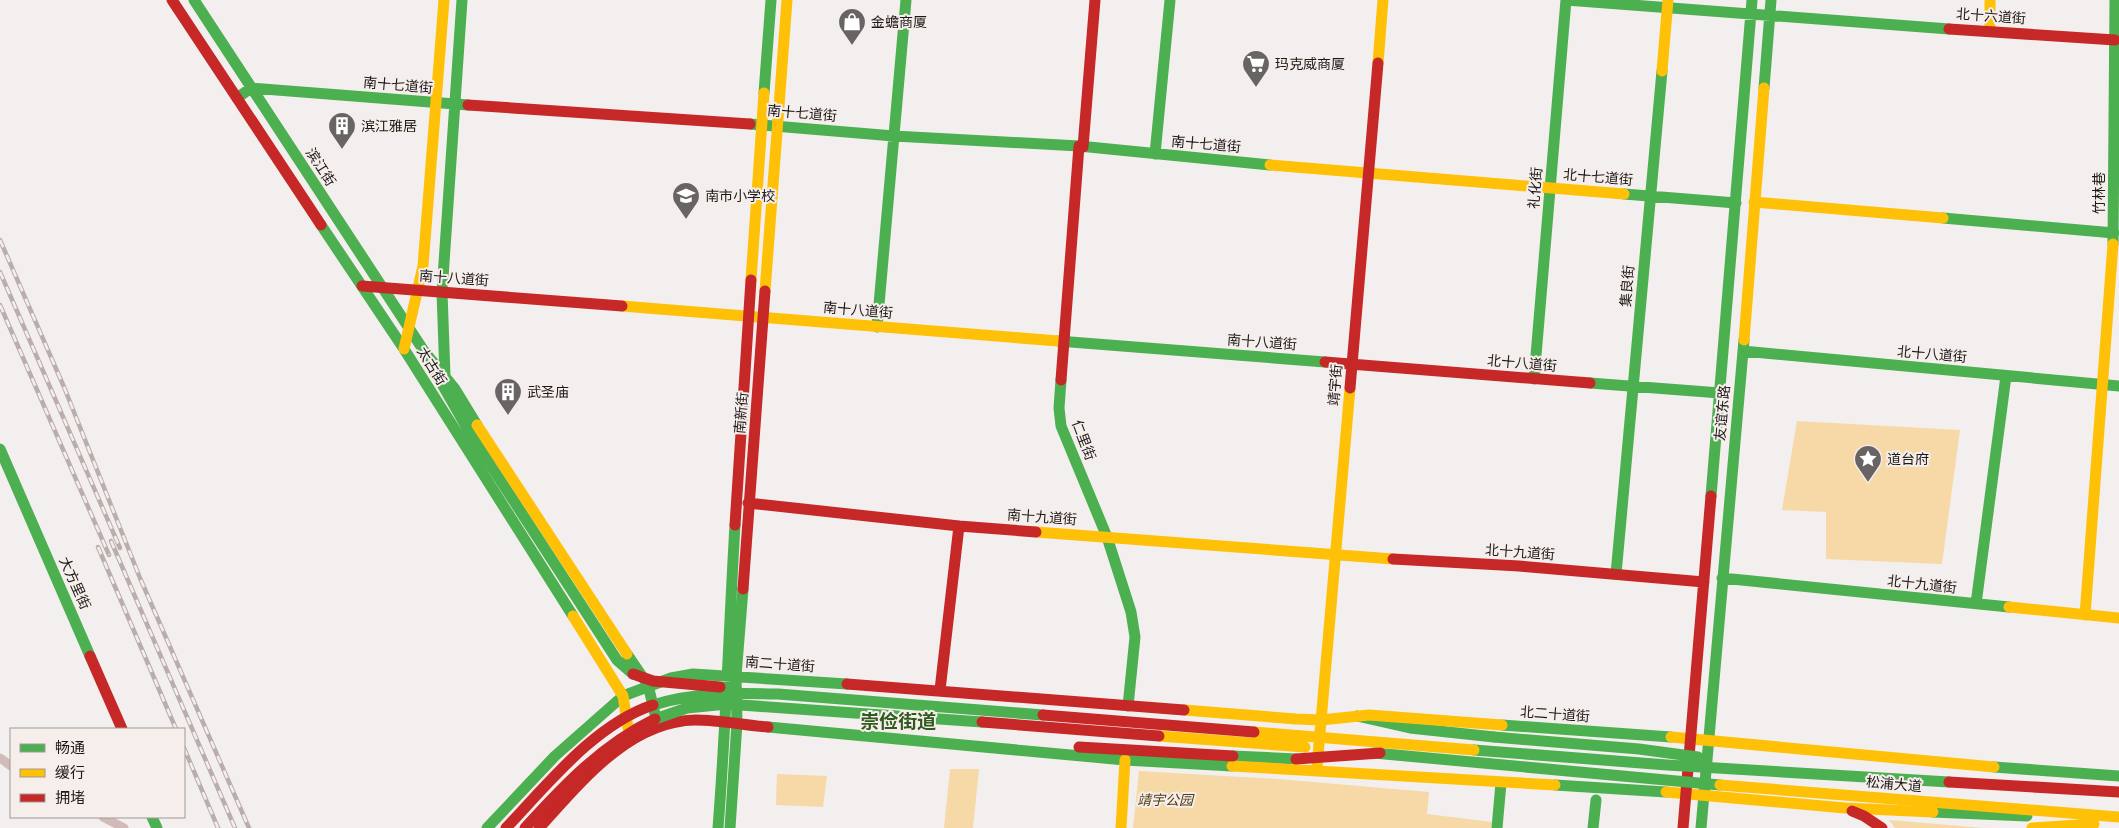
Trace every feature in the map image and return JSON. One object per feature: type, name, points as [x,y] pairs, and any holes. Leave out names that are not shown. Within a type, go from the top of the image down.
[{"type":"main road","points":[[172,0],[404,349]]},
{"type":"main road","name":"滨江街","points":[[194,0],[424,351]]},
{"type":"main road","name":"太古街","points":[[444,0],[423,266],[404,349],[623,696]]},
{"type":"main road","name":"太古街","points":[[445,376],[442,292],[462,0]]},
{"type":"main road","name":"南新街","points":[[730,828],[731,676],[748,317],[771,0]]},
{"type":"main road","name":"南新街","points":[[731,676],[764,318],[787,0]]},
{"type":"main road","points":[[877,326],[906,0]]},
{"type":"main road","name":"仁里街","points":[[1096,0],[1063,342],[1059,408],[1061,426],[1107,536],[1131,612],[1134,637],[1128,706]]},
{"type":"main road","points":[[1155,154],[1170,0]]},
{"type":"main road","name":"靖宇街","points":[[1316,772],[1383,0]]},
{"type":"main road","name":"北十六道街","points":[[1566,0],[1668,4],[1750,15],[2115,40]]},
{"type":"main road","name":"礼化街","points":[[1534,379],[1566,0]]},
{"type":"main road","name":"友谊东路","points":[[1683,828],[1752,0]]},
{"type":"main road","name":"友谊东路","points":[[1701,828],[1743,351],[1771,0]]},
{"type":"main road","points":[[1990,0],[1990,31]]},
{"type":"main road","name":"竹林巷","points":[[2085,615],[2114,233],[2115,0]]},
{"type":"main road","name":"集良街","points":[[1616,574],[1668,4]]},
{"type":"main road","points":[[237,98],[251,88]]},
{"type":"main road","name":"南十七道街","points":[[251,88],[436,104],[1081,147],[1368,174]]},
{"type":"main road","name":"北十七道街","points":[[1368,174],[1736,203]]},
{"type":"main road","points":[[1754,202],[2114,233]]},
{"type":"main road","name":"南十八道街","points":[[362,286],[1352,364]]},
{"type":"main road","name":"太古街","points":[[424,351],[455,389],[487,441],[648,685]]},
{"type":"main road","name":"太古街","points":[[424,351],[471,436],[617,660],[633,674],[653,680],[778,694]]},
{"type":"main road","name":"北十八道街","points":[[1743,351],[2119,386]]},
{"type":"main road","name":"北十八道街","points":[[1352,364],[1720,393]]},
{"type":"main road","points":[[1976,604],[2006,376]]},
{"type":"main road","name":"大方里街","points":[[0,449],[122,728]]},
{"type":"main road","name":"大方里街","points":[[0,465],[114,728]]},
{"type":"main road","name":"南十九道街","points":[[748,503],[959,526],[1334,555]]},
{"type":"main road","points":[[940,690],[959,526]]},
{"type":"main road","name":"北十九道街","points":[[1334,555],[1616,574],[1704,582]]},
{"type":"main road","name":"北十九道街","points":[[1722,578],[2119,618]]},
{"type":"main road","name":"南二十道街","points":[[487,828],[555,756],[623,696],[648,685],[671,678],[693,674],[731,676],[940,690],[1128,706]]},
{"type":"main road","points":[[648,685],[658,727]]},
{"type":"main road","points":[[506,828],[592,740],[616,722],[635,712],[676,698],[700,694],[778,694]]},
{"type":"main road","name":"松浦大道","points":[[778,694],[1667,765],[2119,792]]},
{"type":"main road","points":[[623,696],[630,742]]},
{"type":"main road","points":[[524,828],[570,779],[622,735],[640,725],[681,710],[718,704],[794,708],[1380,753],[1666,786],[1686,794],[1845,808],[2005,816],[2034,815],[2057,818],[2085,828]]},
{"type":"main road","name":"北二十道街","points":[[1128,706],[1321,720],[1368,715],[1689,738],[1980,766],[2119,776]]},
{"type":"main road","points":[[1357,716],[1410,728],[1639,749],[1862,777]]},
{"type":"main road","points":[[539,828],[577,786],[630,742],[658,727],[694,720],[1316,772],[1501,783],[1666,786]]},
{"type":"main road","name":"南新街","points":[[718,828],[732,723]]},
{"type":"main road","points":[[1126,755],[1296,759],[1380,753]]},
{"type":"main road","points":[[1121,828],[1126,755]]},
{"type":"main road","points":[[1497,828],[1501,783]]},
{"type":"main road","name":"松浦大道","points":[[1666,786],[2119,817]]},
{"type":"main road","points":[[1593,828],[1596,800]]},
{"type":"main road","points":[[1845,808],[1864,816],[1882,828]]},
{"type":"main road","points":[[1990,827],[2005,816]]},
{"type":"main road","points":[[2032,828],[2090,824],[2119,827]]},
{"type":"street","points":[[1126,755],[1128,706]]},
{"type":"street","points":[[106,818],[124,828]]},
{"type":"green space","points":[[1797,421],[1960,430],[1942,564],[1826,559],[1826,512],[1782,510]]},
{"type":"green space","points":[[950,769],[979,769],[973,828],[944,828]]},
{"type":"green space","name":"靖宇公园","points":[[1139,771],[1278,779],[1429,792],[1427,814],[1492,822],[1491,828],[1133,828]]},
{"type":"green space","points":[[777,774],[827,776],[823,807],[776,805]]},
{"type":"green space","points":[[1889,820],[1985,828],[1895,828]]},
{"type":"railway","points":[[0,240],[64,387],[140,578],[249,828]]},
{"type":"railway","points":[[0,272],[120,548]]},
{"type":"railway","points":[[0,305],[109,555]]},
{"type":"railway","points":[[111,541],[235,828]]},
{"type":"railway","points":[[98,547],[176,728]]},
{"type":"railway","points":[[185,750],[218,828]]},
{"type":"traffic: fast","points":[[194,0],[424,351],[455,389],[477,425]]},
{"type":"traffic: fast","points":[[445,376],[442,292],[462,0]]},
{"type":"traffic: fast","points":[[764,93],[771,0]]},
{"type":"traffic: fast","points":[[877,327],[906,0]]},
{"type":"traffic: fast","points":[[1155,154],[1170,0]]},
{"type":"traffic: fast","points":[[1566,0],[1949,29]]},
{"type":"traffic: fast","points":[[1534,379],[1566,0]]},
{"type":"traffic: fast","points":[[1711,496],[1752,0]]},
{"type":"traffic: fast","points":[[1764,88],[1771,0]]},
{"type":"traffic: fast","points":[[2113,244],[2115,0]]},
{"type":"traffic: fast","points":[[1616,574],[1662,71]]},
{"type":"traffic: fast","points":[[237,98],[251,88],[468,105]]},
{"type":"traffic: fast","points":[[750,124],[894,136],[1079,146],[1270,165]]},
{"type":"traffic: fast","points":[[1624,194],[1736,203]]},
{"type":"traffic: fast","points":[[1943,218],[2114,233]]},
{"type":"traffic: fast","points":[[321,225],[404,349],[573,616]]},
{"type":"traffic: fast","points":[[1701,828],[1744,340]]},
{"type":"traffic: fast","points":[[1058,341],[1325,362]]},
{"type":"traffic: fast","points":[[1743,351],[2119,386]]},
{"type":"traffic: fast","points":[[434,370],[471,435]]},
{"type":"traffic: fast","points":[[1976,604],[2006,376]]},
{"type":"traffic: fast","points":[[1061,380],[1059,408],[1061,426],[1107,537],[1131,612],[1135,637],[1128,706]]},
{"type":"traffic: fast","points":[[1590,383],[1720,393]]},
{"type":"traffic: fast","points":[[471,435],[617,660],[633,674]]},
{"type":"traffic: fast","points":[[0,449],[90,656]]},
{"type":"traffic: fast","points":[[718,828],[735,525]]},
{"type":"traffic: fast","points":[[1722,578],[2009,607]]},
{"type":"traffic: fast","points":[[730,828],[737,723],[736,676],[743,589]]},
{"type":"traffic: fast","points":[[627,654],[648,685],[655,714]]},
{"type":"traffic: fast","points":[[487,828],[555,756],[623,696],[671,678],[693,674],[847,684]]},
{"type":"traffic: fast","points":[[653,705],[700,696],[778,694],[1043,715]]},
{"type":"traffic: fast","points":[[655,719],[687,708],[727,704],[982,722]]},
{"type":"traffic: fast","points":[[1357,716],[1410,728],[1494,737]]},
{"type":"traffic: fast","points":[[1502,725],[1671,737]]},
{"type":"traffic: fast","points":[[768,727],[1125,760],[1232,766]]},
{"type":"traffic: fast","points":[[1494,737],[1639,749],[1698,757]]},
{"type":"traffic: fast","points":[[1474,750],[1667,765],[1949,782]]},
{"type":"traffic: fast","points":[[1374,753],[1720,785]]},
{"type":"traffic: fast","points":[[1233,756],[1296,759]]},
{"type":"traffic: fast","points":[[1994,767],[2119,776]]},
{"type":"traffic: fast","points":[[1497,828],[1501,783]]},
{"type":"traffic: fast","points":[[1555,785],[1666,792]]},
{"type":"traffic: fast","points":[[1593,828],[1596,800]]},
{"type":"traffic: fast","points":[[1933,812],[2027,816]]},
{"type":"traffic: fast","points":[[152,818],[157,828]]},
{"type":"traffic: slow","points":[[404,349],[423,266],[444,0]]},
{"type":"traffic: slow","points":[[765,291],[787,0]]},
{"type":"traffic: slow","points":[[1378,63],[1383,0]]},
{"type":"traffic: slow","points":[[1662,71],[1668,0]]},
{"type":"traffic: slow","points":[[1990,0],[1990,31]]},
{"type":"traffic: slow","points":[[1744,340],[1764,88]]},
{"type":"traffic: slow","points":[[751,280],[764,93]]},
{"type":"traffic: slow","points":[[1270,165],[1624,194]]},
{"type":"traffic: slow","points":[[1754,202],[1943,218]]},
{"type":"traffic: slow","points":[[2085,615],[2113,244]]},
{"type":"traffic: slow","points":[[622,306],[1058,341]]},
{"type":"traffic: slow","points":[[1317,767],[1350,388]]},
{"type":"traffic: slow","points":[[477,425],[627,654]]},
{"type":"traffic: slow","points":[[1036,532],[1393,559]]},
{"type":"traffic: slow","points":[[2009,607],[2119,618]]},
{"type":"traffic: slow","points":[[573,616],[623,696],[628,728]]},
{"type":"traffic: slow","points":[[1184,710],[1321,720],[1369,715],[1502,725]]},
{"type":"traffic: slow","points":[[1254,732],[1474,750]]},
{"type":"traffic: slow","points":[[1159,736],[1305,747]]},
{"type":"traffic: slow","points":[[1671,737],[1994,767]]},
{"type":"traffic: slow","points":[[1121,828],[1125,760]]},
{"type":"traffic: slow","points":[[1232,766],[1555,785]]},
{"type":"traffic: slow","points":[[1720,785],[2119,817]]},
{"type":"traffic: slow","points":[[1666,792],[1845,808],[1933,812]]},
{"type":"traffic: slow","points":[[2032,828],[2094,824]]},
{"type":"traffic: jam","points":[[172,0],[321,225]]},
{"type":"traffic: jam","points":[[1083,147],[1095,0]]},
{"type":"traffic: jam","points":[[1949,29],[2115,40]]},
{"type":"traffic: jam","points":[[1350,388],[1378,63]]},
{"type":"traffic: jam","points":[[468,105],[750,124]]},
{"type":"traffic: jam","points":[[1061,380],[1079,146]]},
{"type":"traffic: jam","points":[[735,525],[751,280]]},
{"type":"traffic: jam","points":[[362,286],[622,306]]},
{"type":"traffic: jam","points":[[743,589],[765,291]]},
{"type":"traffic: jam","points":[[1325,362],[1590,383]]},
{"type":"traffic: jam","points":[[1683,828],[1711,496]]},
{"type":"traffic: jam","points":[[748,503],[959,526],[1036,532]]},
{"type":"traffic: jam","points":[[940,690],[959,526]]},
{"type":"traffic: jam","points":[[1393,559],[1519,566],[1704,582]]},
{"type":"traffic: jam","points":[[90,656],[122,728]]},
{"type":"traffic: jam","points":[[633,674],[653,681],[720,687]]},
{"type":"traffic: jam","points":[[847,684],[1184,710]]},
{"type":"traffic: jam","points":[[506,828],[555,775],[592,741],[611,726],[653,705]]},
{"type":"traffic: jam","points":[[1043,715],[1254,732]]},
{"type":"traffic: jam","points":[[525,828],[554,796],[585,767],[618,741],[655,719]]},
{"type":"traffic: jam","points":[[539,828],[589,774],[627,743],[649,731],[671,723],[695,720],[768,727]]},
{"type":"traffic: jam","points":[[982,722],[1159,736]]},
{"type":"traffic: jam","points":[[1079,747],[1233,756]]},
{"type":"traffic: jam","points":[[1296,759],[1380,753]]},
{"type":"traffic: jam","points":[[1949,782],[2119,792]]},
{"type":"traffic: jam","points":[[1852,811],[1864,816],[1882,828]]},
{"type":"place","name":"金蟾商厦","points":[[852,46]]},
{"type":"place","name":"玛克威商厦","points":[[1256,88]]},
{"type":"place","name":"滨江雅居","points":[[342,150]]},
{"type":"place","name":"南市小学校","points":[[686,220]]},
{"type":"place","name":"武圣庙","points":[[508,416]]},
{"type":"place","name":"道台府","points":[[1868,483]]},
{"type":"district","name":"崇俭街道","points":[[898,721]]}]
